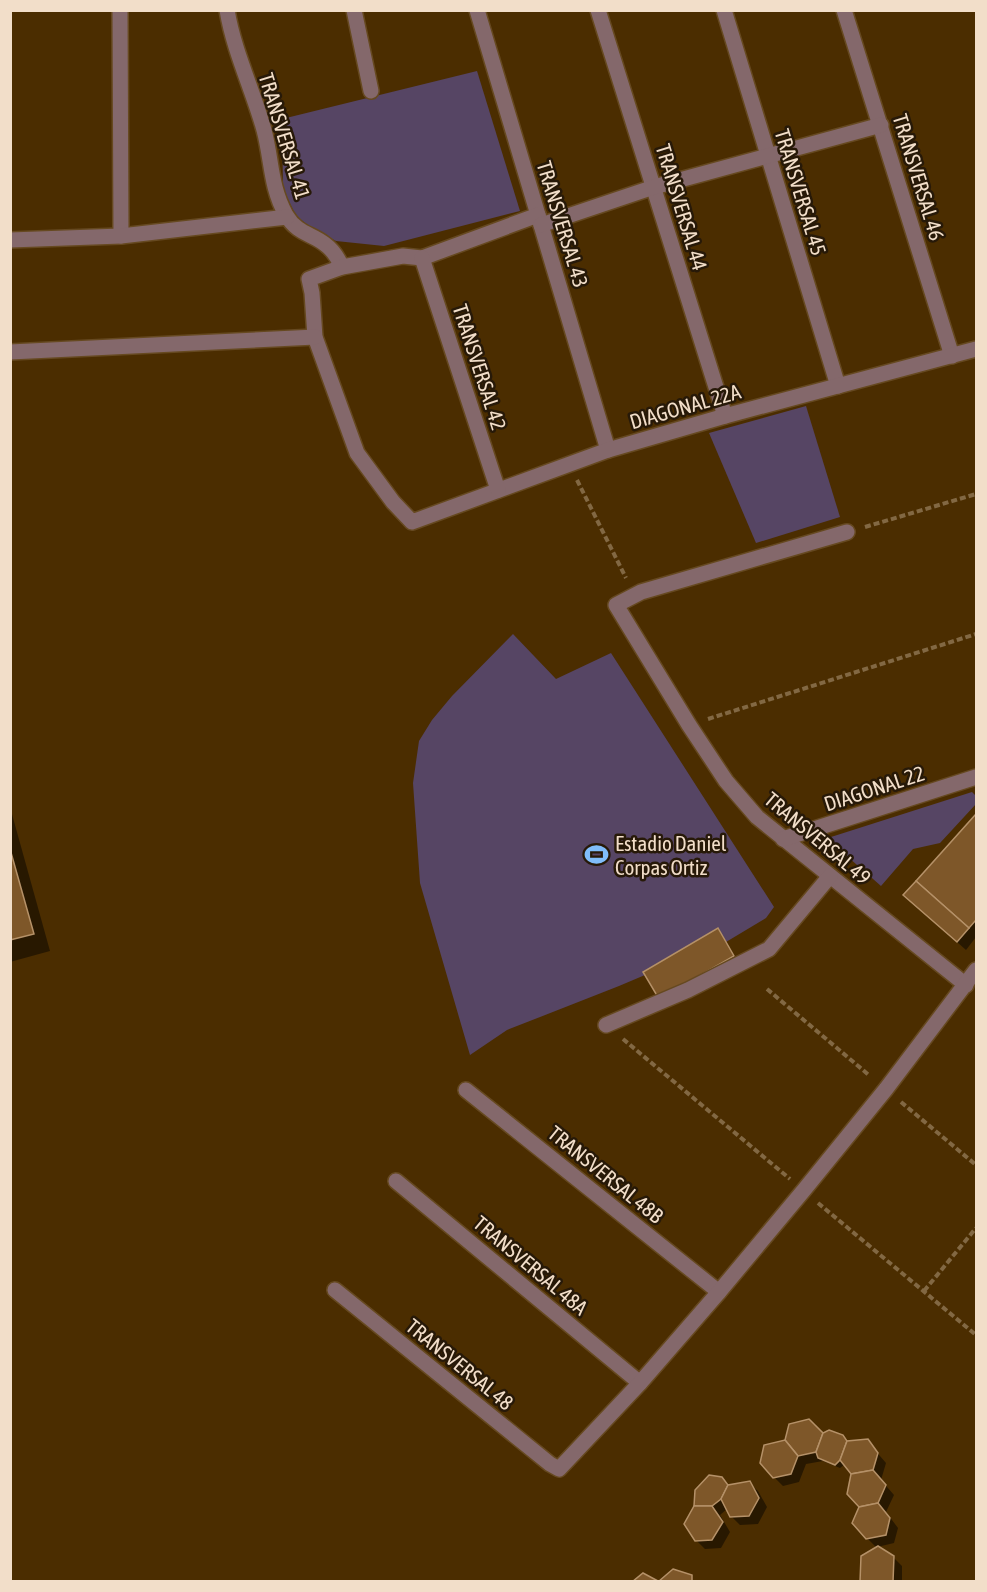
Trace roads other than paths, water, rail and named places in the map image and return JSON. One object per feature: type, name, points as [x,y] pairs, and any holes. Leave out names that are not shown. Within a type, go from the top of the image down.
[{"type":"street","points":[[120,10],[122,236]]},
{"type":"street","name":"TRANSVERSAL 41","points":[[227,10],[240,60],[264,131],[276,193],[288,217],[298,229],[324,243],[335,254],[342,267]]},
{"type":"street","points":[[354,10],[371,91]]},
{"type":"street","name":"TRANSVERSAL 43","points":[[477,10],[608,450]]},
{"type":"street","name":"TRANSVERSAL 44","points":[[598,10],[725,416]]},
{"type":"street","name":"TRANSVERSAL 45","points":[[724,10],[838,386]]},
{"type":"street","name":"TRANSVERSAL 46","points":[[844,10],[952,356]]},
{"type":"street","points":[[10,352],[315,337],[309,279],[342,267],[403,256],[422,258],[539,220],[881,125]]},
{"type":"street","points":[[10,240],[122,236],[288,217]]},
{"type":"street","name":"TRANSVERSAL 42","points":[[422,258],[498,490]]},
{"type":"street","name":"DIAGONAL 22A","points":[[315,337],[357,453],[393,502],[412,522],[608,450],[725,416],[976,349]]},
{"type":"street","name":"TRANSVERSAL 49","points":[[847,532],[652,589],[634,595],[616,605],[689,725],[734,790],[757,817],[966,985]]},
{"type":"street","name":"DIAGONAL 22","points":[[783,839],[976,777]]},
{"type":"street","points":[[606,1025],[688,990],[769,949],[830,876]]},
{"type":"street","points":[[640,1383],[804,1191],[886,1089],[976,969]]},
{"type":"street","name":"TRANSVERSAL 48B","points":[[466,1090],[719,1292]]},
{"type":"street","name":"TRANSVERSAL 48A","points":[[396,1180],[640,1383]]},
{"type":"street","name":"TRANSVERSAL 48","points":[[335,1290],[550,1464],[560,1469],[640,1383]]},
{"type":"place","name":"Estadio Daniel Corpas Ortiz","points":[[597,855]]}]
